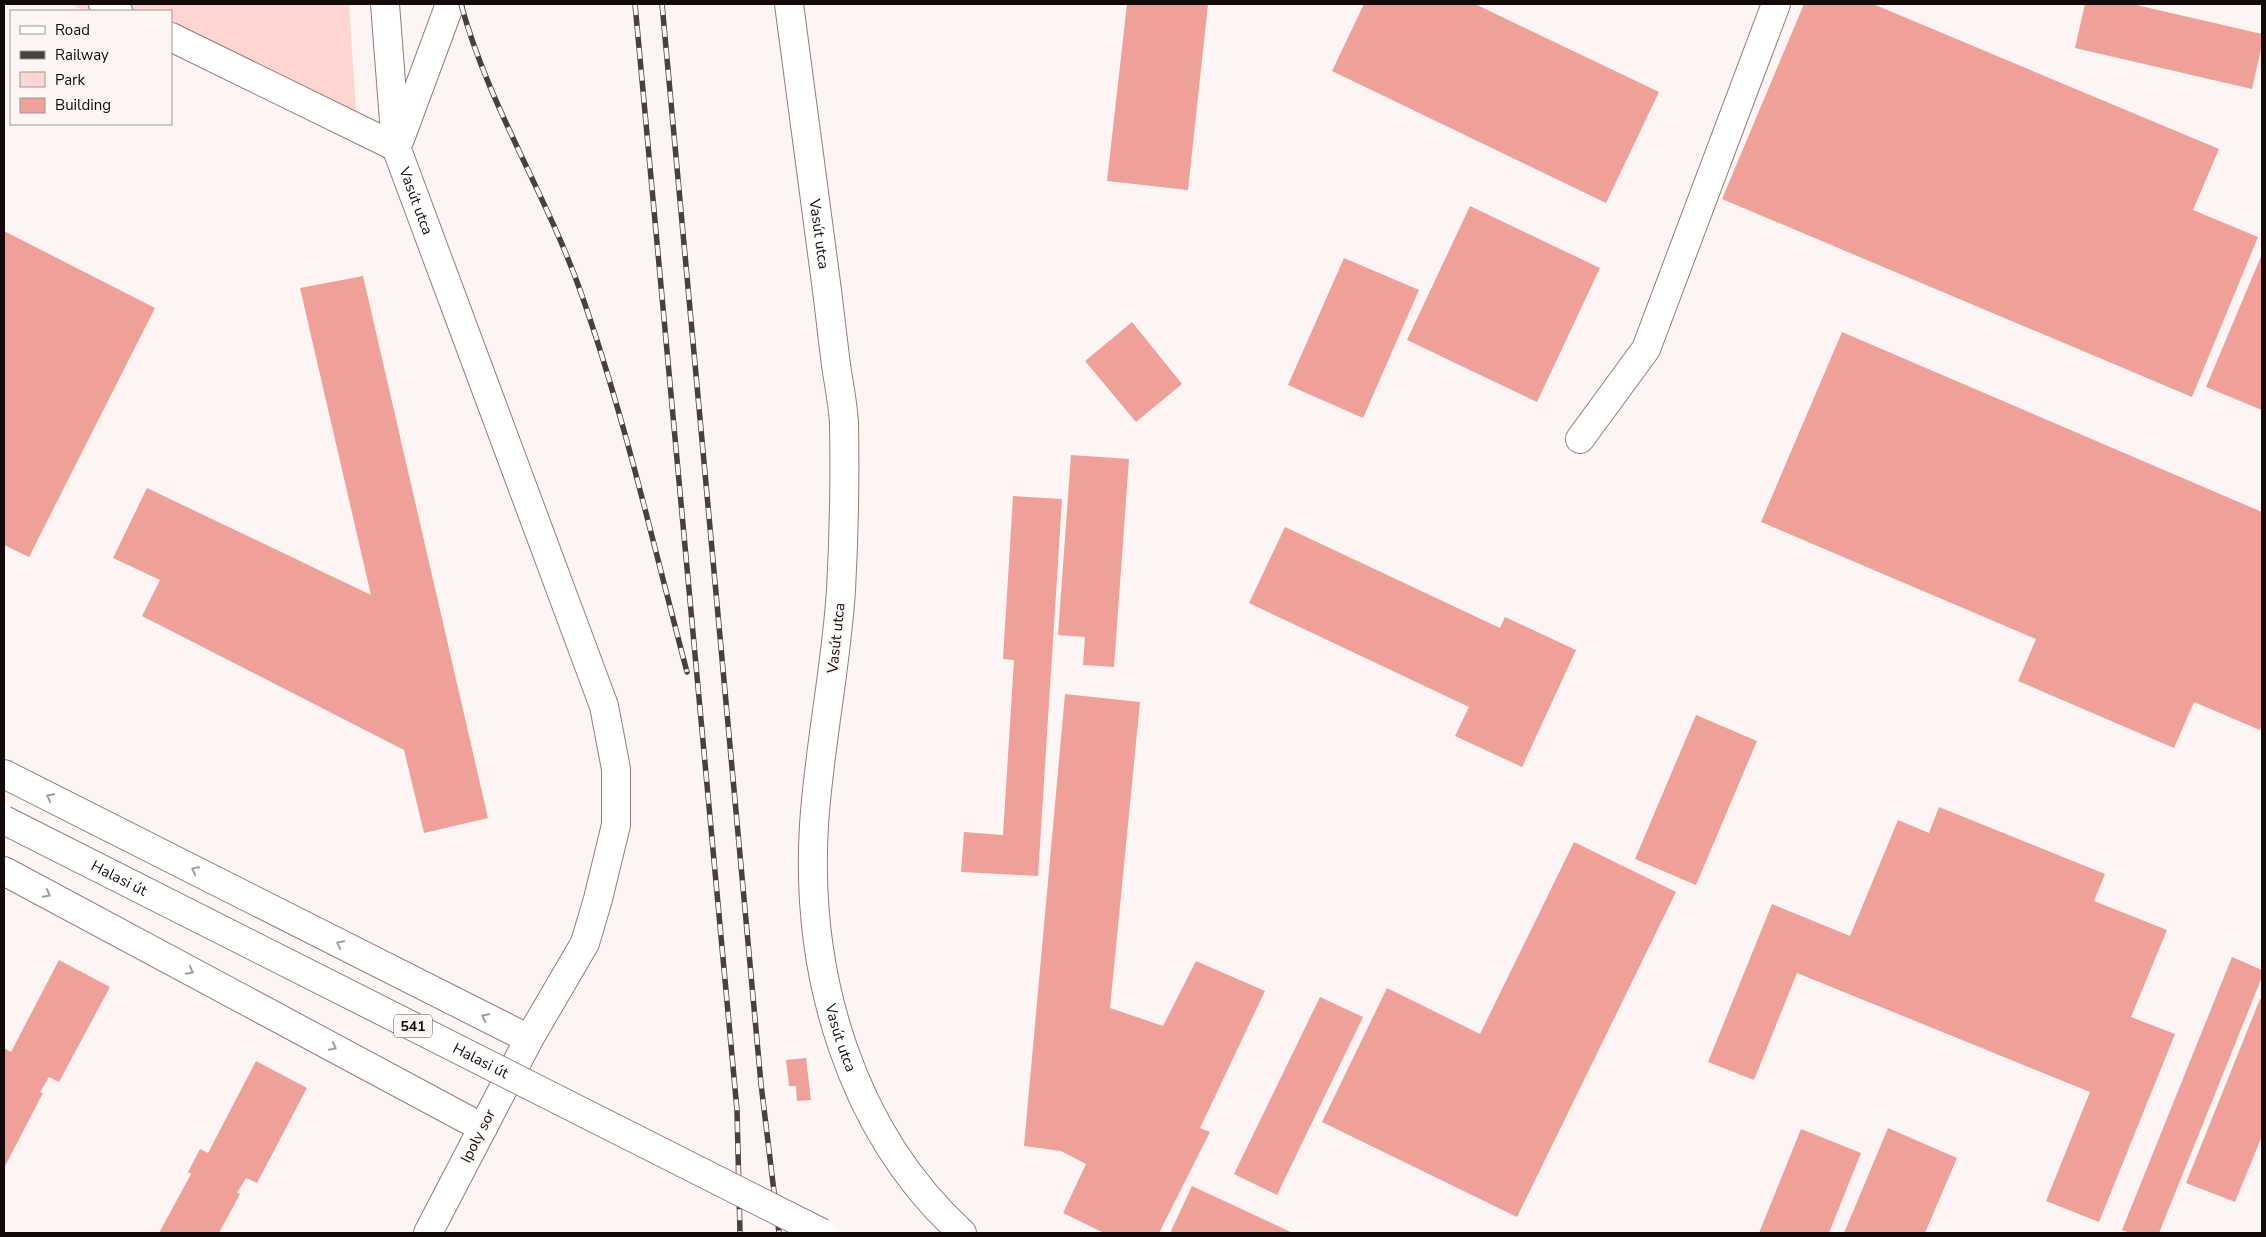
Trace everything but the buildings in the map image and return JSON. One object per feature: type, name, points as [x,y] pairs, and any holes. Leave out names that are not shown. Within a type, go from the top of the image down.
[{"type":"street","points":[[102,4],[116,10]]},
{"type":"street","name":"Vasút utca","points":[[385,4],[396,147],[604,706],[616,769],[616,825],[585,943],[529,1039]]},
{"type":"street","points":[[172,37],[396,147],[450,4]]},
{"type":"street","name":"Vasút utca","points":[[789,4],[844,420],[841,591],[814,825],[814,892],[818,940],[828,999],[845,1055],[862,1096],[888,1142],[914,1182],[941,1214],[962,1233]]},
{"type":"street","points":[[1580,439],[1646,349],[1776,4]]},
{"type":"street","points":[[4,774],[529,1039]]},
{"type":"street","name":"Halasi út","points":[[4,820],[822,1233]]},
{"type":"street","points":[[4,871],[483,1128]]},
{"type":"street","name":"Ipoly sor","points":[[428,1233],[529,1039]]},
{"type":"green space","points":[[69,4],[349,4],[358,141],[172,52],[172,10],[83,10]]},
{"type":"railway","points":[[461,4],[472,41],[486,77],[566,254],[596,337],[624,432],[687,672]]},
{"type":"railway","points":[[635,4],[737,1110],[740,1233]]},
{"type":"railway","points":[[662,4],[761,1084],[779,1233]]}]
